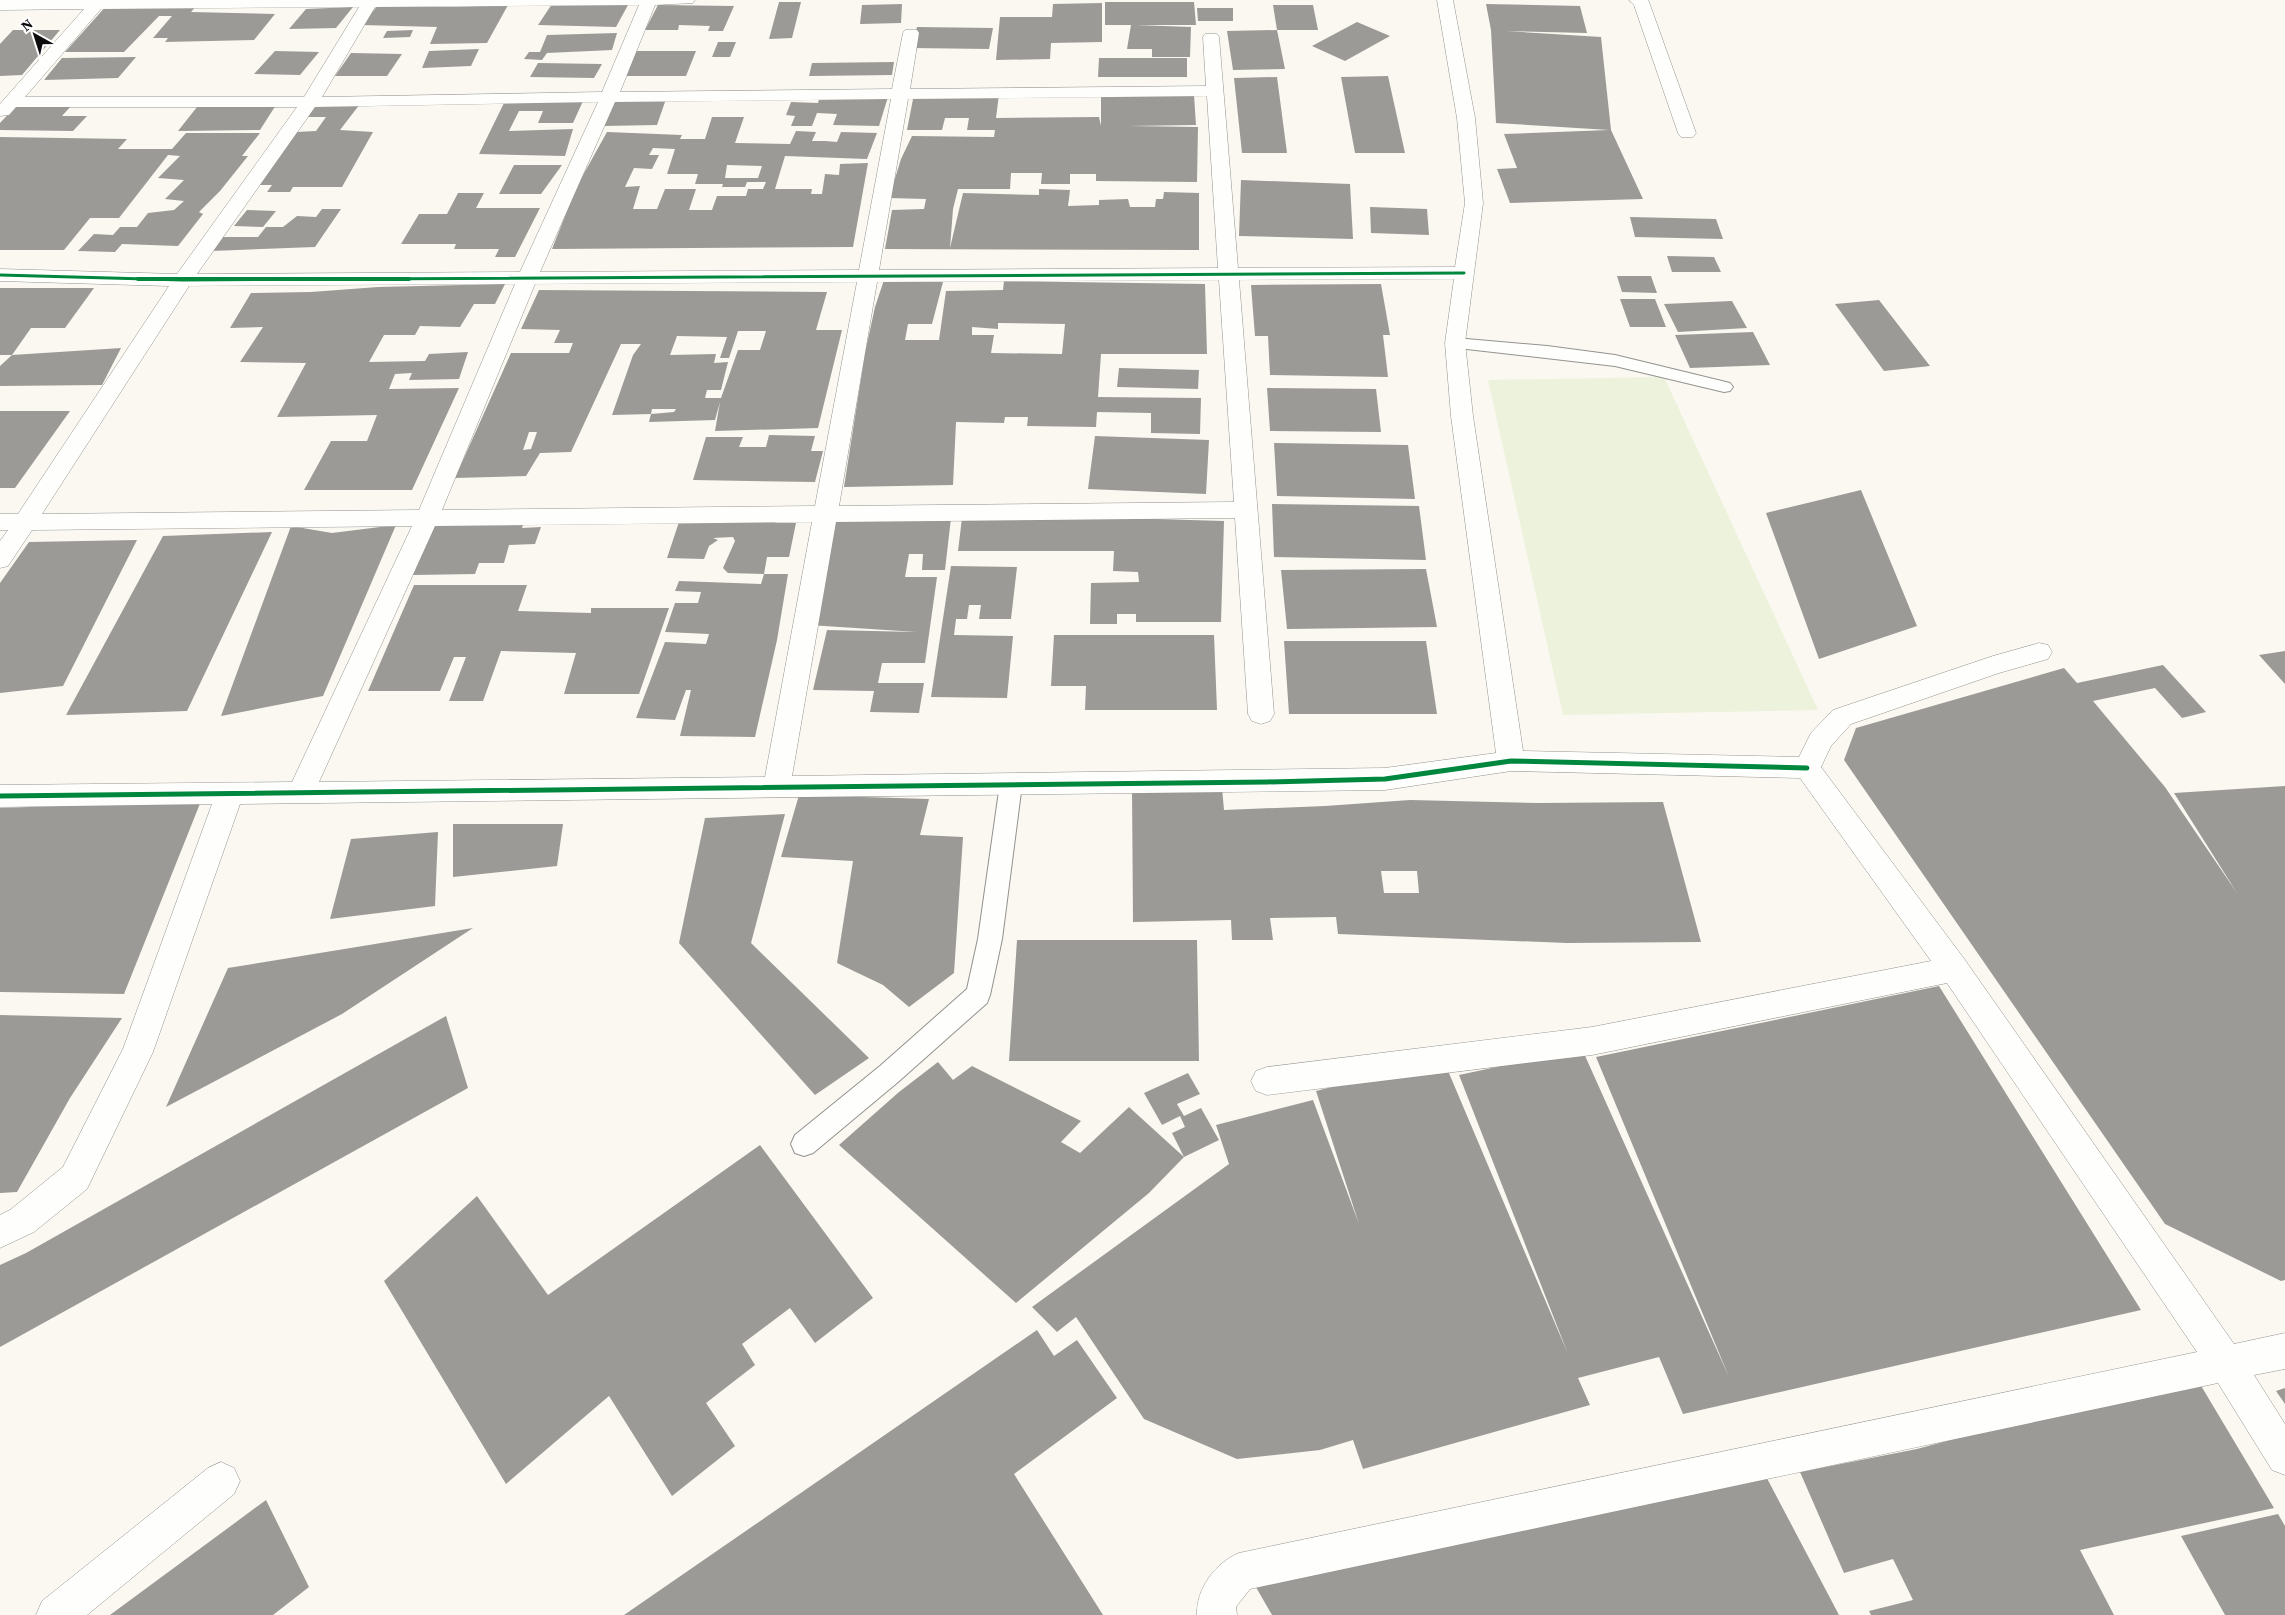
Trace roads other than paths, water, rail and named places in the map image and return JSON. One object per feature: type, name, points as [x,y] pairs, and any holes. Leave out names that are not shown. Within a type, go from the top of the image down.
[{"type":"street","points":[[300,793],[427,518],[528,278],[650,0]]},
{"type":"street","points":[[0,5],[26,2],[97,4],[687,0]]},
{"type":"street","points":[[1445,0],[1466,118],[1474,203],[1455,343],[1462,416],[1511,761]]},
{"type":"street","points":[[1638,0],[1641,2],[1687,133]]},
{"type":"street","points":[[0,560],[183,280],[310,102],[359,2]]},
{"type":"street","points":[[6,108],[97,4]]},
{"type":"street","points":[[777,787],[911,33]]},
{"type":"street","points":[[1210,37],[1261,714]]},
{"type":"street","points":[[6,108],[609,97],[1214,91]]},
{"type":"street","points":[[0,275],[183,280],[1464,273]]},
{"type":"street","points":[[0,522],[1246,510]]},
{"type":"street","points":[[1807,768],[1820,740],[1842,717],[1993,665],[2039,652]]},
{"type":"street","points":[[0,796],[1385,779],[1511,761],[1807,768]]},
{"type":"street","points":[[1807,768],[1954,969],[2225,1362],[2285,1457]]},
{"type":"street","points":[[0,1232],[22,1221],[75,1178],[136,1052],[230,794]]},
{"type":"street","points":[[1267,1081],[1592,1041],[1954,969]]},
{"type":"street","points":[[1217,1615],[1216,1601],[1239,1572],[2225,1362],[2285,1351]]},
{"type":"street","points":[[56,1615],[221,1481]]},
{"type":"lane","points":[[1455,343],[1592,357],[1639,366],[1724,388]]},
{"type":"lane","points":[[804,1144],[889,1074],[978,995],[990,939],[1011,784]]}]
